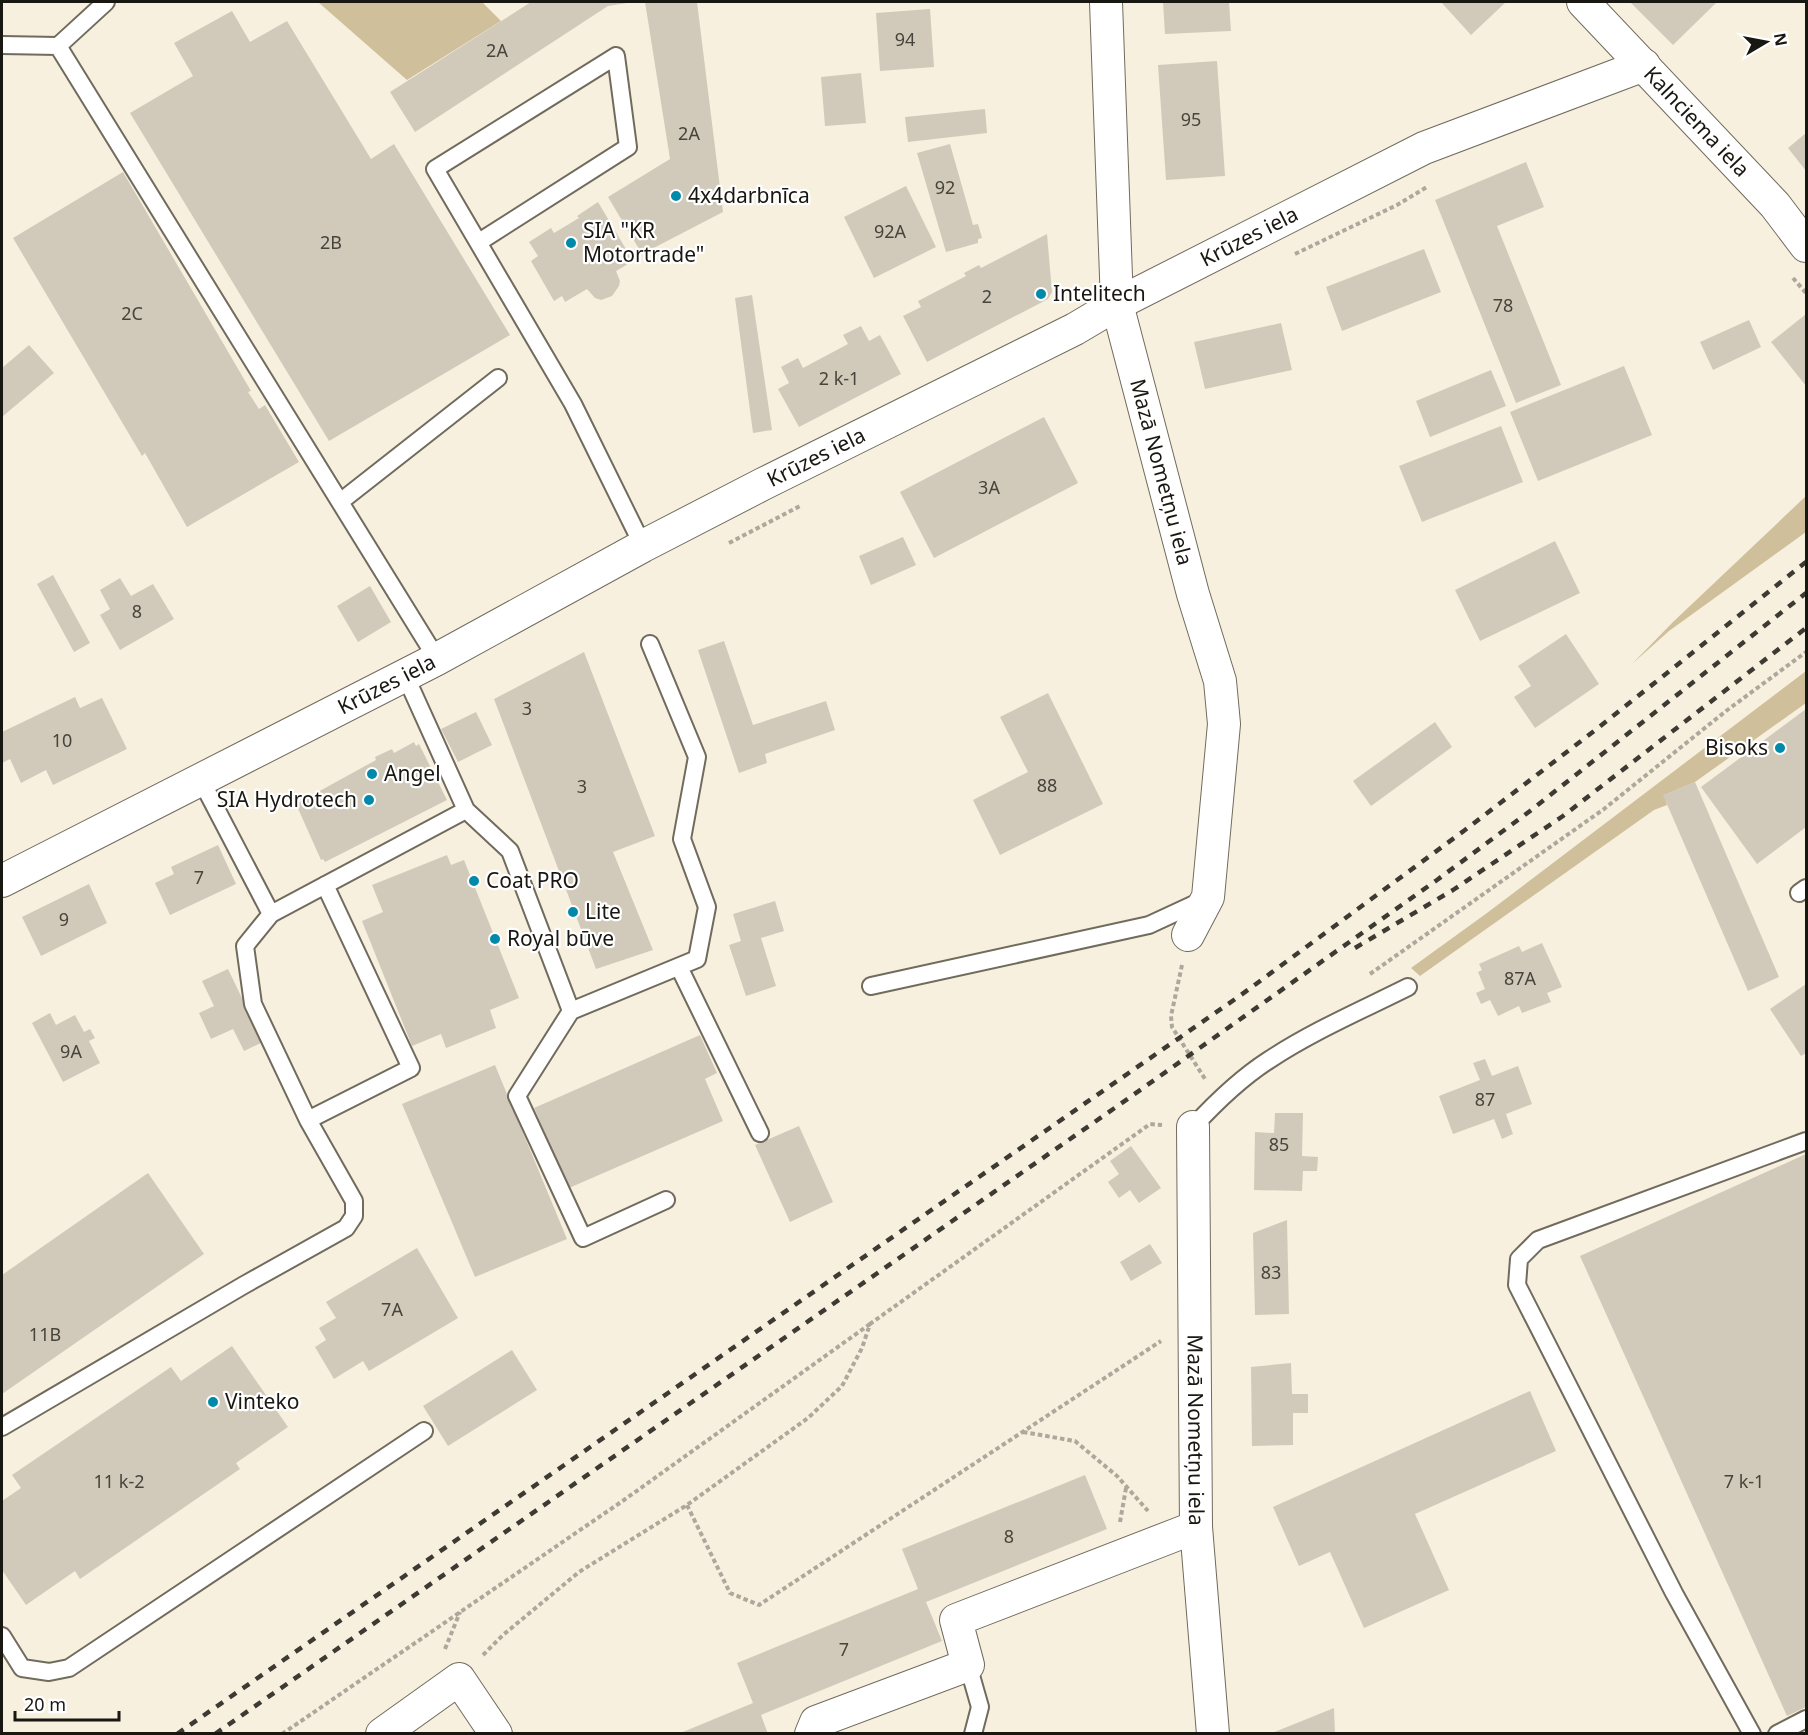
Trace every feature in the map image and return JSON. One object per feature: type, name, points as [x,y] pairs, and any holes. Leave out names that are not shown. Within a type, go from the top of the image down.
[{"type":"street","name":"Mazā Nometņu iela","points":[[1106,2],[1117,304],[1193,594],[1220,681],[1224,724],[1208,897],[1188,935]]},
{"type":"street","name":"Kalnciema iela","points":[[1583,2],[1775,205],[1806,246]]},
{"type":"street","name":"Krūzes iela","points":[[2,881],[436,659],[643,546],[763,484],[1075,329],[1117,304],[1424,148],[1644,64]]},
{"type":"street","name":"Mazā Nometņu iela","points":[[1193,1127],[1194,1319],[1183,1532],[1213,1734]]},
{"type":"street","points":[[811,1734],[816,1722],[968,1665],[956,1620],[1183,1532]]},
{"type":"street","points":[[382,1734],[459,1679],[496,1734]]},
{"type":"lane","points":[[2,45],[58,46],[106,2]]},
{"type":"lane","points":[[58,46],[436,659]]},
{"type":"lane","points":[[479,242],[628,147],[616,56],[435,169],[573,404],[643,546]]},
{"type":"lane","points":[[340,502],[498,378]]},
{"type":"lane","points":[[650,644],[697,757],[682,839],[707,907],[697,959],[571,1011],[517,1096],[583,1239],[666,1200]]},
{"type":"lane","points":[[405,675],[466,810],[510,851],[571,1011]]},
{"type":"lane","points":[[201,780],[271,914]]},
{"type":"lane","points":[[2,1427],[346,1228],[354,1216],[354,1201],[308,1120],[253,1004],[245,946],[271,914],[466,810]]},
{"type":"lane","points":[[308,1120],[411,1068],[325,885]]},
{"type":"lane","points":[[871,986],[1149,925],[1208,897]]},
{"type":"lane","points":[[679,967],[760,1132]]},
{"type":"lane","points":[[1193,1127],[1219,1100],[1268,1060],[1302,1040],[1408,987]]},
{"type":"lane","points":[[1752,1734],[1674,1593],[1517,1285],[1520,1259],[1538,1240],[1806,1141]]},
{"type":"lane","points":[[2,1635],[22,1668],[49,1672],[69,1668],[424,1431]]},
{"type":"lane","points":[[968,1665],[980,1707],[973,1734]]},
{"type":"lane","points":[[1777,1734],[1806,1719]]},
{"type":"path","points":[[1365,977],[1604,809],[1726,711],[1806,652]]},
{"type":"path","points":[[1188,935],[1171,1016],[1172,1027],[1209,1085]]},
{"type":"path","points":[[282,1734],[624,1500],[1150,1124],[1193,1127]]},
{"type":"path","points":[[687,1505],[730,1593],[759,1605],[1194,1319]]},
{"type":"path","points":[[459,1679],[503,1635],[579,1572],[687,1505],[808,1418],[842,1386],[862,1348],[870,1324]]},
{"type":"path","points":[[1022,1432],[1075,1441],[1183,1532]]},
{"type":"shaded area","points":[[318,2],[482,2],[501,21],[407,80]]},
{"type":"shaded area","points":[[1806,496],[1806,532],[1669,631],[1632,664],[1673,622]]},
{"type":"shaded area","points":[[1806,671],[1806,703],[1695,782],[1664,795],[1667,805],[1654,810],[1420,976],[1411,968],[1487,913]]},
{"type":"building","points":[[531,2],[627,3],[608,6],[415,132],[390,92]]},
{"type":"building","points":[[645,2],[697,2],[723,212],[642,254],[608,197],[670,159]]},
{"type":"building","points":[[1163,2],[1229,2],[1231,31],[1165,34]]},
{"type":"building","points":[[1441,2],[1506,2],[1471,35]]},
{"type":"building","points":[[1630,2],[1714,2],[1716,3],[1673,45]]},
{"type":"building","points":[[930,9],[934,67],[880,71],[876,13]]},
{"type":"building","points":[[232,11],[250,42],[287,21],[371,159],[394,144],[510,335],[329,441],[130,113],[193,76],[174,43]]},
{"type":"building","points":[[1217,61],[1225,176],[1166,180],[1158,65]]},
{"type":"building","points":[[861,73],[866,123],[825,126],[821,77]]},
{"type":"building","points":[[985,109],[987,133],[908,142],[905,117]]},
{"type":"building","points":[[1806,133],[1806,171],[1788,148]]},
{"type":"building","points":[[950,144],[973,225],[978,224],[982,238],[978,239],[978,243],[946,252],[917,153]]},
{"type":"building","points":[[1526,162],[1544,207],[1497,226],[1561,385],[1516,403],[1435,200]]},
{"type":"building","points":[[123,172],[251,391],[248,392],[259,409],[265,405],[299,462],[187,527],[145,453],[142,456],[13,238]]},
{"type":"building","points":[[906,186],[936,247],[874,278],[844,217]]},
{"type":"building","points":[[598,202],[633,261],[616,271],[620,281],[612,296],[601,300],[595,298],[587,289],[565,302],[562,296],[554,301],[531,261],[538,256],[529,242],[551,228],[554,233],[579,218],[577,216]]},
{"type":"building","points":[[1047,234],[1052,292],[1048,299],[927,362],[903,316],[921,307],[918,301],[966,276],[964,273],[979,265],[981,268]]},
{"type":"building","points":[[1424,249],[1441,292],[1342,331],[1326,287]]},
{"type":"building","points":[[752,295],[772,430],[753,433],[735,298]]},
{"type":"building","points":[[1806,314],[1806,386],[1771,342]]},
{"type":"building","points":[[1749,320],[1761,347],[1713,370],[1700,342]]},
{"type":"building","points":[[1281,323],[1292,370],[1205,389],[1194,342]]},
{"type":"building","points":[[861,326],[869,341],[880,335],[901,374],[799,427],[778,389],[789,383],[781,367],[798,358],[803,368],[848,344],[843,335]]},
{"type":"building","points":[[29,345],[54,373],[2,417],[2,368]]},
{"type":"building","points":[[1624,366],[1652,435],[1538,481],[1510,412]]},
{"type":"building","points":[[1491,370],[1506,406],[1430,437],[1416,401]]},
{"type":"building","points":[[1044,417],[1078,483],[934,558],[900,492]]},
{"type":"building","points":[[1501,426],[1523,482],[1422,522],[1399,466]]},
{"type":"building","points":[[903,537],[916,565],[871,585],[859,556]]},
{"type":"building","points":[[1555,541],[1580,593],[1480,641],[1455,590]]},
{"type":"building","points":[[53,575],[90,643],[74,652],[37,584]]},
{"type":"building","points":[[120,578],[131,596],[153,584],[174,619],[120,650],[100,615],[110,609],[100,590]]},
{"type":"building","points":[[370,586],[391,622],[358,642],[337,606]]},
{"type":"building","points":[[1566,634],[1599,684],[1535,728],[1514,697],[1531,686],[1518,666]]},
{"type":"building","points":[[724,641],[753,725],[826,701],[835,730],[765,754],[767,763],[739,773],[698,650]]},
{"type":"building","points":[[584,652],[655,836],[613,852],[653,950],[596,969],[494,699]]},
{"type":"building","points":[[1048,693],[1103,804],[1000,855],[973,800],[1028,772],[1000,717]]},
{"type":"building","points":[[75,697],[80,708],[102,698],[127,749],[53,785],[46,770],[21,783],[10,759],[2,763],[2,732]]},
{"type":"building","name":"Bisoks","points":[[1806,709],[1806,827],[1757,864],[1701,787]]},
{"type":"building","points":[[476,712],[492,745],[458,762],[441,729]]},
{"type":"building","points":[[1435,722],[1452,747],[1371,806],[1353,781]]},
{"type":"building","name":"SIA Hydrotech","points":[[414,742],[416,746],[419,744],[447,800],[325,862],[321,860],[296,804],[376,760],[375,757],[392,749],[394,753]]},
{"type":"building","points":[[1695,782],[1779,977],[1748,991],[1663,795]]},
{"type":"building","points":[[218,845],[236,884],[170,915],[155,883],[174,874],[171,867]]},
{"type":"building","points":[[447,855],[451,865],[464,860],[519,998],[490,1010],[496,1028],[446,1048],[441,1034],[412,1046],[362,921],[383,912],[372,885]]},
{"type":"building","points":[[89,884],[107,923],[41,956],[22,917]]},
{"type":"building","points":[[775,901],[784,931],[761,938],[776,986],[746,996],[729,945],[741,941],[733,914]]},
{"type":"building","points":[[1542,943],[1562,987],[1547,993],[1551,1002],[1522,1013],[1519,1006],[1498,1016],[1490,1000],[1481,1004],[1476,993],[1485,989],[1478,972],[1482,970],[1479,964],[1519,946],[1522,952]]},
{"type":"building","points":[[228,969],[263,1042],[244,1051],[233,1029],[211,1039],[199,1013],[214,1006],[202,981]]},
{"type":"building","points":[[1806,984],[1806,1053],[1801,1056],[1770,1009]]},
{"type":"building","points":[[50,1013],[56,1025],[75,1015],[84,1032],[90,1029],[95,1038],[89,1041],[100,1063],[63,1082],[32,1023]]},
{"type":"building","points":[[700,1035],[717,1073],[705,1079],[723,1121],[569,1188],[534,1108]]},
{"type":"building","points":[[1485,1059],[1492,1076],[1518,1066],[1532,1104],[1506,1114],[1513,1134],[1502,1139],[1494,1119],[1453,1134],[1439,1096],[1480,1080],[1473,1063]]},
{"type":"building","points":[[495,1065],[567,1239],[475,1277],[402,1104]]},
{"type":"building","points":[[1275,1113],[1303,1113],[1302,1156],[1318,1157],[1317,1171],[1303,1171],[1302,1191],[1254,1190],[1255,1132],[1274,1133]]},
{"type":"building","points":[[799,1126],[833,1202],[790,1222],[755,1145]]},
{"type":"building","points":[[1131,1146],[1161,1188],[1139,1203],[1130,1190],[1119,1198],[1108,1182],[1119,1174],[1110,1161]]},
{"type":"building","points":[[1806,1154],[1806,1707],[1787,1716],[1580,1256]]},
{"type":"building","points":[[148,1173],[204,1254],[2,1394],[2,1275]]},
{"type":"building","points":[[1287,1220],[1289,1314],[1255,1315],[1253,1233]]},
{"type":"building","points":[[1150,1244],[1162,1263],[1131,1281],[1120,1262]]},
{"type":"building","points":[[417,1248],[458,1318],[369,1371],[363,1361],[334,1379],[315,1347],[326,1340],[319,1328],[336,1318],[326,1302]]},
{"type":"building","points":[[232,1346],[288,1427],[236,1463],[240,1469],[80,1579],[75,1571],[26,1605],[2,1570],[2,1501],[21,1488],[12,1475],[171,1367],[181,1381]]},
{"type":"building","points":[[512,1350],[537,1390],[448,1446],[423,1406]]},
{"type":"building","points":[[1291,1363],[1292,1394],[1308,1394],[1308,1413],[1293,1413],[1293,1445],[1252,1446],[1251,1367]]},
{"type":"building","points":[[1530,1391],[1556,1451],[1415,1514],[1449,1590],[1364,1628],[1330,1552],[1299,1566],[1273,1507]]},
{"type":"building","points":[[1085,1475],[1107,1529],[926,1602],[942,1641],[761,1715],[768,1734],[678,1734],[753,1703],[737,1663],[918,1589],[902,1549]]},
{"type":"building","points":[[1334,1708],[1335,1734],[1272,1734],[1272,1733]]},
{"type":"railway","points":[[177,1734],[1241,995],[1465,830],[1598,728],[1806,562]]},
{"type":"railway","points":[[215,1734],[1119,1105],[1437,880],[1530,811],[1806,593]]},
{"type":"railway","points":[[1355,948],[1453,890],[1563,816],[1806,628]]},
{"type":"place","name":"4x4darbnīca","points":[[676,196]]},
{"type":"place","name":"SIA \"KR Motortrade\"","points":[[571,243]]},
{"type":"place","name":"Intelitech","points":[[1041,294]]},
{"type":"place","name":"Bisoks","points":[[1780,748]]},
{"type":"place","name":"Angel","points":[[372,774]]},
{"type":"place","name":"SIA Hydrotech","points":[[369,800]]},
{"type":"place","name":"Coat PRO","points":[[474,881]]},
{"type":"place","name":"Lite","points":[[573,912]]},
{"type":"place","name":"Royal būve","points":[[495,939]]},
{"type":"place","name":"Vinteko","points":[[213,1402]]}]
